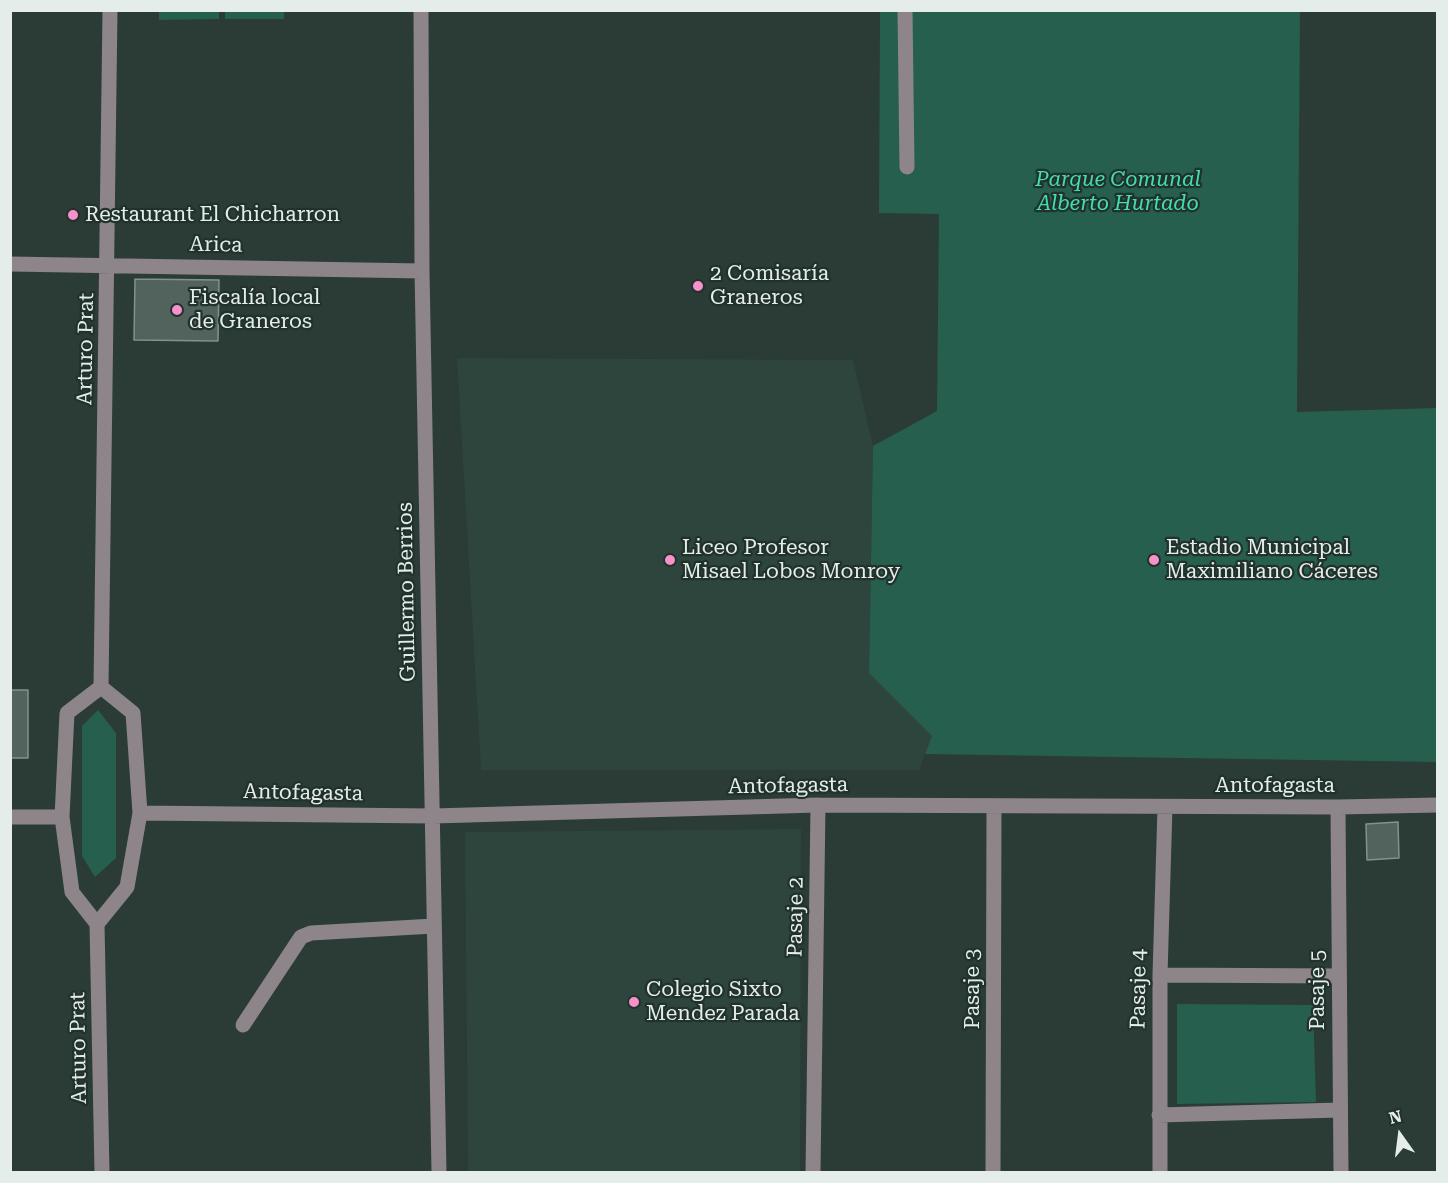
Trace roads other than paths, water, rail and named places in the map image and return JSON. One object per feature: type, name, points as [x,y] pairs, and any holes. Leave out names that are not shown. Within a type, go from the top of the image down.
[{"type":"street","name":"Arturo Prat","points":[[101,687],[110,10]]},
{"type":"street","name":"Guillermo Berrios","points":[[421,10],[422,271],[439,1173]]},
{"type":"street","points":[[904,10],[907,167]]},
{"type":"street","name":"Arica","points":[[10,264],[422,271]]},
{"type":"street","points":[[101,687],[133,713],[140,813],[127,887],[97,924],[72,892],[62,817],[67,713],[101,687]]},
{"type":"street","name":"Antofagasta","points":[[140,813],[432,816],[819,805],[1338,807],[1437,804]]},
{"type":"street","name":"Pasaje 2","points":[[813,1173],[819,805]]},
{"type":"street","name":"Pasaje 3","points":[[993,1173],[994,806]]},
{"type":"street","name":"Pasaje 4","points":[[1160,1173],[1160,975],[1165,807]]},
{"type":"street","name":"Pasaje 5","points":[[1338,807],[1341,1173]]},
{"type":"street","points":[[10,817],[62,817]]},
{"type":"street","name":"Arturo Prat","points":[[97,924],[102,1173]]},
{"type":"street","points":[[243,1025],[301,937],[311,933],[434,926]]},
{"type":"street","points":[[1160,975],[1338,976]]},
{"type":"street","points":[[1159,1115],[1340,1110]]},
{"type":"place","name":"Restaurant El Chicharron","points":[[73,215]]},
{"type":"place","name":"2 Comisaría Graneros","points":[[698,286]]},
{"type":"place","name":"Fiscalía local de Graneros","points":[[177,310]]},
{"type":"place","name":"Liceo Profesor Misael Lobos Monroy","points":[[670,560]]},
{"type":"place","name":"Estadio Municipal Maximiliano Cáceres","points":[[1154,560]]},
{"type":"place","name":"Colegio Sixto Mendez Parada","points":[[634,1002]]},
{"type":"park label","name":"Parque Comunal Alberto Hurtado","points":[[1118,192]]}]
